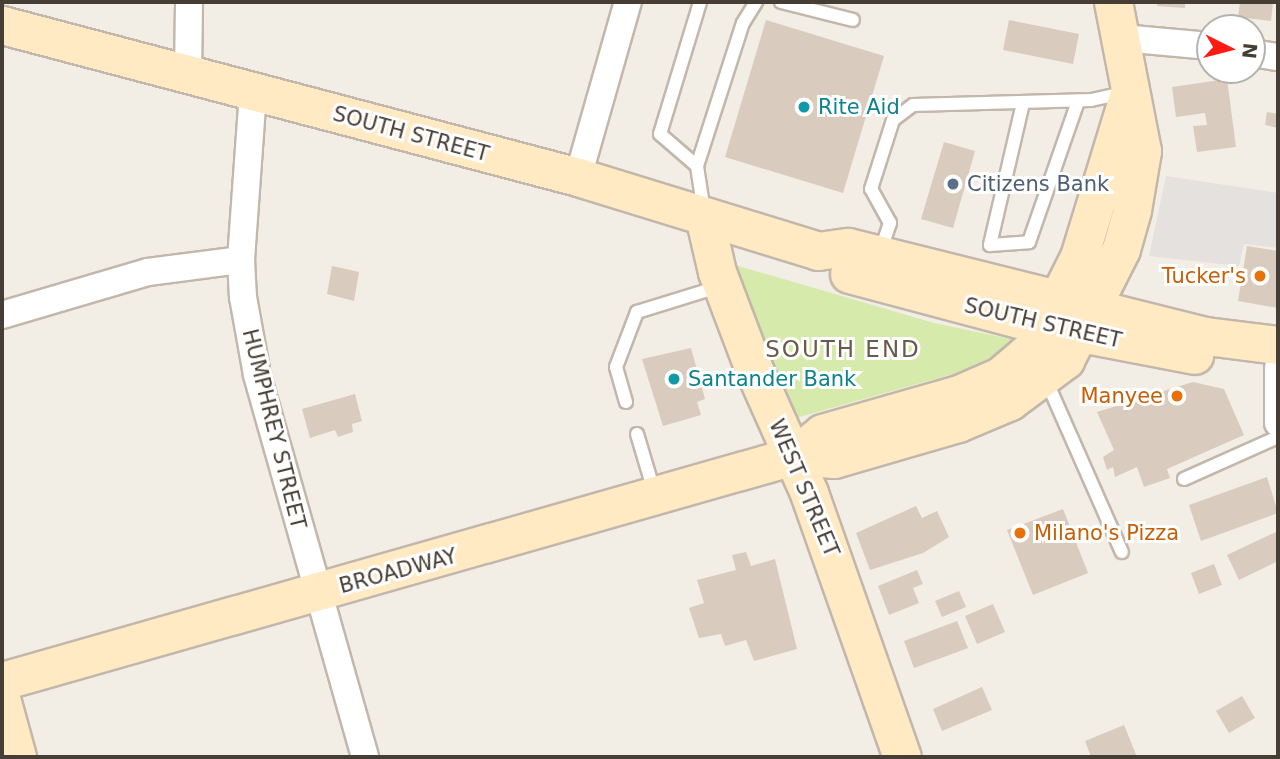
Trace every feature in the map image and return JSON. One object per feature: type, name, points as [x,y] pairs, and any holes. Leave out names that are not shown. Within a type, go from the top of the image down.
[{"type":"main road","name":"BROADWAY","points":[[2,681],[657,498],[793,456],[834,458],[958,423],[1010,401],[1065,360],[1121,249],[1132,210],[1142,150],[1113,2]]},
{"type":"main road","name":"SOUTH STREET","points":[[2,25],[578,177],[705,220],[818,251],[848,247],[879,256],[985,263],[1050,312]]},
{"type":"main road","name":"BROADWAY","points":[[793,456],[822,433],[959,394],[1000,376],[1033,348],[1079,257],[1129,92]]},
{"type":"main road","name":"WEST STREET","points":[[705,220],[722,286],[832,552],[902,757]]},
{"type":"main road","name":"SOUTH STREET","points":[[818,251],[841,272],[1085,319],[1278,368]]},
{"type":"main road","name":"SOUTH STREET","points":[[1085,319],[1278,345]]},
{"type":"main road","points":[[2,702],[17,757]]},
{"type":"street","points":[[188,75],[189,2]]},
{"type":"street","points":[[578,177],[628,2]]},
{"type":"street","points":[[1122,38],[1196,45]]},
{"type":"street","name":"HUMPHREY STREET","points":[[253,92],[241,260],[257,375],[316,593],[365,757]]},
{"type":"street","points":[[2,315],[148,272],[241,260]]},
{"type":"street","points":[[1278,368],[1278,423]]},
{"type":"lane","points":[[697,166],[660,134],[699,2]]},
{"type":"lane","points":[[705,220],[697,166],[743,23],[756,2]]},
{"type":"lane","points":[[781,2],[853,20]]},
{"type":"lane","points":[[879,256],[890,223],[871,189],[893,120],[913,104],[1078,101],[1129,92]]},
{"type":"lane","points":[[985,263],[1029,242],[1078,101]]},
{"type":"lane","points":[[985,263],[1023,103]]},
{"type":"lane","points":[[626,402],[616,367],[637,312],[722,286]]},
{"type":"lane","points":[[1045,376],[1122,552]]},
{"type":"lane","points":[[637,434],[657,498]]},
{"type":"lane","points":[[1184,480],[1278,437]]},
{"type":"green space","points":[[735,265],[934,323],[1011,339],[1010,345],[971,369],[796,418],[789,411],[732,272]]},
{"type":"shaded area","points":[[1166,176],[1278,193],[1278,248],[1244,244],[1239,266],[1149,256]]},
{"type":"building","points":[[1158,2],[1185,2],[1185,8],[1157,6]]},
{"type":"building","points":[[1240,2],[1273,2],[1271,21],[1266,20],[1266,14],[1238,14]]},
{"type":"building","name":"Rite Aid","points":[[766,20],[884,56],[843,193],[725,157]]},
{"type":"building","points":[[1009,20],[1079,34],[1073,64],[1003,50]]},
{"type":"building","points":[[1196,84],[1228,84],[1236,147],[1197,152],[1193,126],[1207,125],[1205,113],[1176,117],[1172,87]]},
{"type":"building","points":[[1267,112],[1278,114],[1278,128],[1265,125]]},
{"type":"building","points":[[944,142],[975,151],[953,228],[921,219]]},
{"type":"building","name":"Tucker's","points":[[1247,246],[1278,251],[1278,308],[1238,301]]},
{"type":"building","points":[[332,266],[359,272],[354,301],[327,294]]},
{"type":"building","points":[[899,347],[905,353],[899,359],[893,353]]},
{"type":"building","name":"Santander Bank","points":[[691,348],[705,399],[697,402],[701,415],[663,426],[642,359]]},
{"type":"building","points":[[1193,382],[1224,389],[1244,435],[1167,469],[1170,478],[1144,487],[1137,467],[1115,477],[1113,467],[1107,470],[1103,457],[1114,450],[1097,412]]},
{"type":"building","points":[[355,394],[362,421],[352,424],[353,432],[338,437],[335,430],[310,438],[302,409]]},
{"type":"building","points":[[1267,477],[1278,513],[1201,541],[1189,505]]},
{"type":"building","points":[[916,506],[922,518],[937,511],[949,537],[923,553],[870,570],[856,533]]},
{"type":"building","points":[[1063,509],[1088,573],[1033,595],[1007,530]]},
{"type":"building","points":[[1278,531],[1278,561],[1239,580],[1227,555]]},
{"type":"building","points":[[746,552],[751,566],[775,559],[797,649],[754,661],[746,640],[725,646],[721,634],[699,638],[689,608],[704,603],[697,580],[736,570],[732,555]]},
{"type":"building","points":[[1214,564],[1222,585],[1199,594],[1191,573]]},
{"type":"building","points":[[917,570],[923,584],[913,588],[919,603],[889,615],[878,586]]},
{"type":"building","points":[[959,591],[966,607],[942,617],[935,601]]},
{"type":"building","points":[[993,604],[1005,632],[977,644],[965,616]]},
{"type":"building","points":[[957,621],[968,648],[914,668],[904,641]]},
{"type":"building","points":[[982,687],[992,710],[942,731],[933,709]]},
{"type":"building","points":[[1242,696],[1255,718],[1229,733],[1216,711]]},
{"type":"building","points":[[1124,725],[1137,757],[1091,757],[1085,741]]},
{"type":"place","name":"Rite Aid","points":[[804,107]]},
{"type":"place","name":"Citizens Bank","points":[[953,184]]},
{"type":"place","name":"Tucker's","points":[[1260,276]]},
{"type":"place","name":"Santander Bank","points":[[674,379]]},
{"type":"place","name":"Manyee","points":[[1177,396]]},
{"type":"place","name":"Milano's Pizza","points":[[1020,533]]},
{"type":"district","name":"SOUTH END","points":[[843,349]]}]
